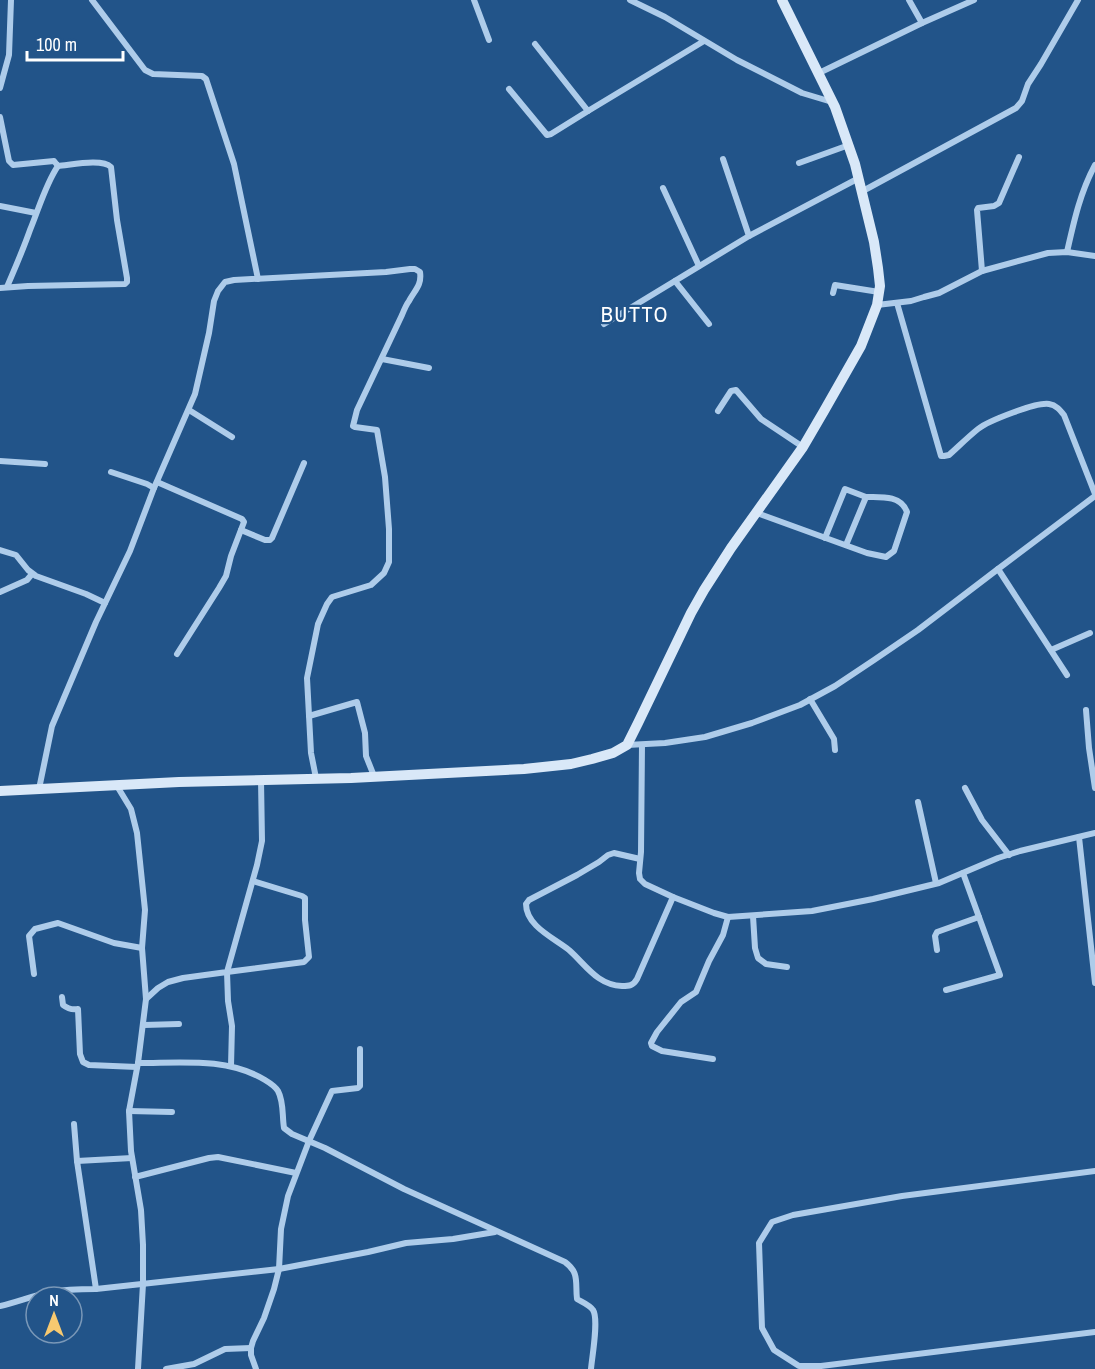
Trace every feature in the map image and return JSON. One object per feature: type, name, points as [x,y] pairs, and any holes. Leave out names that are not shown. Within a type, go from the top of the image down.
[{"type":"street","points":[[0,88],[9,55],[11,0]]},
{"type":"street","points":[[92,0],[145,70],[153,74],[199,76],[206,79],[234,164],[258,279]]},
{"type":"street","points":[[474,0],[489,40]]},
{"type":"street","points":[[630,0],[665,17],[737,60],[802,93],[833,102]]},
{"type":"street","points":[[627,745],[704,590],[803,447],[825,411],[861,346],[877,305],[878,268],[874,242],[846,134],[833,102],[782,0]]},
{"type":"street","points":[[909,0],[922,23]]},
{"type":"street","points":[[819,73],[974,0]]},
{"type":"street","points":[[861,192],[1016,108],[1078,0]]},
{"type":"street","points":[[509,89],[547,135],[704,41]]},
{"type":"street","points":[[535,44],[588,111]]},
{"type":"street","points":[[0,117],[10,164],[54,160],[58,166]]},
{"type":"street","points":[[799,163],[849,145]]},
{"type":"street","points":[[982,271],[977,210],[999,203],[1019,157]]},
{"type":"street","points":[[723,159],[749,236]]},
{"type":"street","points":[[100,162],[111,167],[127,282],[125,284],[4,288],[52,175],[58,166],[100,162]]},
{"type":"street","points":[[1067,252],[1077,207],[1095,165]]},
{"type":"street","points":[[604,324],[749,236],[859,178]]},
{"type":"street","points":[[663,188],[699,266]]},
{"type":"street","points":[[0,206],[36,213]]},
{"type":"street","points":[[877,305],[911,301],[939,293],[982,271],[1048,253],[1067,252],[1095,256]]},
{"type":"street","points":[[39,789],[52,726],[189,410],[197,386],[214,301],[222,285],[228,281],[418,270],[421,276],[420,285],[409,300],[357,410],[353,426],[377,430],[385,477],[389,562],[384,573],[371,585],[332,597],[318,624],[308,664],[307,685],[311,753],[316,778]]},
{"type":"street","points":[[675,281],[708,324]]},
{"type":"street","points":[[833,293],[835,285],[879,292]]},
{"type":"street","points":[[0,791],[524,769],[571,764],[613,753],[627,745],[705,737],[753,723],[800,705],[835,686],[918,630],[1095,495],[1064,415],[1060,410],[1048,404],[1022,410],[989,422],[949,455],[941,456],[897,303]]},
{"type":"street","points":[[382,359],[429,368]]},
{"type":"street","points":[[718,411],[731,391],[736,390],[761,419],[803,447]]},
{"type":"street","points":[[189,410],[232,437]]},
{"type":"street","points":[[0,460],[45,464]]},
{"type":"street","points":[[241,530],[265,540],[272,538],[304,463]]},
{"type":"street","points":[[111,472],[156,485],[242,519],[244,523],[226,576],[177,654]]},
{"type":"street","points":[[757,513],[867,553],[886,557],[894,551],[907,512],[901,502],[886,497],[866,497],[845,489],[825,537]]},
{"type":"street","points":[[846,545],[866,497]]},
{"type":"street","points":[[0,550],[16,555],[32,574],[105,603]]},
{"type":"street","points":[[998,568],[1067,675]]},
{"type":"street","points":[[0,591],[27,580],[32,574]]},
{"type":"street","points":[[1051,650],[1090,633]]},
{"type":"street","points":[[810,699],[834,739],[835,750]]},
{"type":"street","points":[[309,716],[357,702],[363,721],[366,756],[374,776]]},
{"type":"street","points":[[1086,710],[1095,788]]},
{"type":"street","points":[[642,745],[640,879],[645,884],[672,897],[714,914],[728,917],[812,911],[873,899],[936,884],[1009,855],[1095,833]]},
{"type":"street","points":[[231,1066],[232,1026],[227,972],[262,841],[261,780]]},
{"type":"street","points":[[117,785],[131,808],[137,833],[146,910],[142,948],[146,999],[144,1025],[129,1111],[132,1158],[141,1210],[143,1284],[138,1369]]},
{"type":"street","points":[[965,788],[982,820],[1009,855]]},
{"type":"street","points":[[918,802],[936,884]]},
{"type":"street","points":[[1079,837],[1095,983]]},
{"type":"street","points":[[640,859],[614,853],[608,855],[577,875],[529,900],[526,903],[526,909],[549,938],[568,950],[605,984],[631,986],[637,979],[672,897]]},
{"type":"street","points":[[946,990],[1000,975],[963,873]]},
{"type":"street","points":[[146,999],[168,982],[183,978],[304,962],[309,957],[305,898],[253,881]]},
{"type":"street","points":[[753,916],[758,958],[766,964],[787,967]]},
{"type":"street","points":[[713,1059],[662,1051],[652,1046],[651,1043],[681,1002],[696,992],[723,936],[728,917]]},
{"type":"street","points":[[937,950],[935,936],[937,932],[979,917]]},
{"type":"street","points":[[34,974],[29,936],[35,929],[41,927],[58,923],[114,943],[142,948]]},
{"type":"street","points":[[63,997],[63,1005],[66,1008],[78,1009],[80,1054],[83,1062],[89,1065],[198,1063],[231,1066],[261,1078],[275,1086],[279,1092],[285,1128],[292,1134],[496,1232],[566,1262],[575,1271],[577,1299],[593,1310],[595,1316],[591,1369]]},
{"type":"street","points":[[144,1025],[179,1024]]},
{"type":"street","points":[[256,1369],[251,1348],[264,1318],[279,1269],[281,1229],[288,1196],[309,1141],[332,1091],[360,1086],[360,1049]]},
{"type":"street","points":[[129,1111],[172,1112]]},
{"type":"street","points":[[74,1124],[76,1161],[96,1289]]},
{"type":"street","points":[[135,1177],[218,1157],[296,1173]]},
{"type":"street","points":[[76,1161],[132,1158]]},
{"type":"street","points":[[1095,1171],[902,1196],[793,1215],[772,1222],[759,1243],[762,1328],[774,1350],[799,1366],[821,1366],[1095,1332]]},
{"type":"street","points":[[0,1306],[70,1289],[96,1289],[279,1269],[406,1243],[496,1232]]},
{"type":"street","points":[[166,1369],[194,1365],[225,1350],[251,1348]]},
{"type":"district","name":"BUTTO","points":[[635,314]]}]
